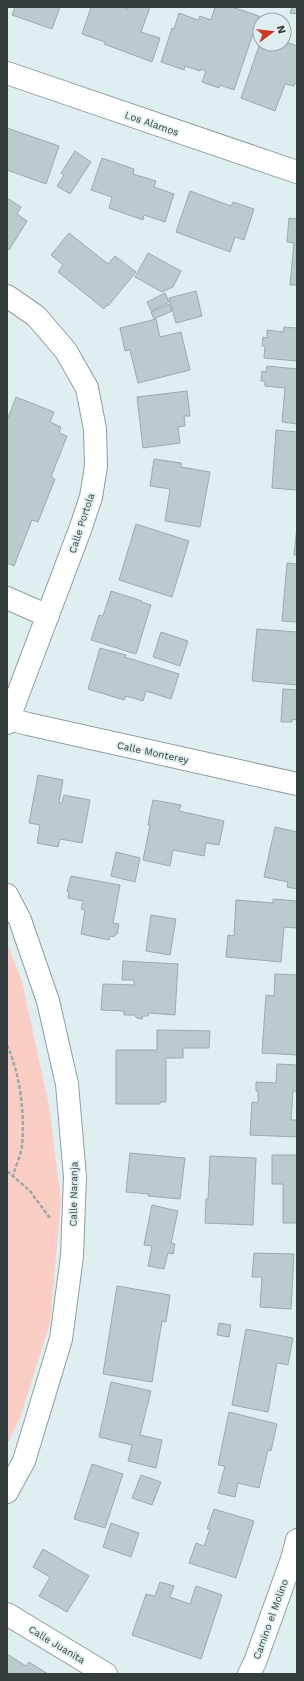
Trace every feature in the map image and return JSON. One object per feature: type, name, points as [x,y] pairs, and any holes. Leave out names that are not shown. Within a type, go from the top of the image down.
[{"type":"street","name":"Los Alamos","points":[[7,73],[297,172]]},
{"type":"street","name":"Calle Portola","points":[[7,296],[36,316],[66,351],[87,388],[95,429],[96,466],[92,497],[8,721]]},
{"type":"street","points":[[7,598],[48,616]]},
{"type":"street","name":"Calle Monterey","points":[[8,721],[28,724],[297,784]]},
{"type":"street","name":"Calle Naranja","points":[[7,895],[20,920],[48,1000],[67,1084],[75,1177],[72,1256],[61,1339],[24,1461],[7,1492]]},
{"type":"street","name":"Camino el Molino","points":[[249,1674],[255,1662],[297,1540]]},
{"type":"street","name":"Calle Juanita","points":[[7,1614],[106,1674]]},
{"type":"path","points":[[7,1045],[11,1053],[21,1096],[22,1147],[13,1175]]},
{"type":"path","points":[[7,1171],[30,1191],[49,1217],[74,1216]]},
{"type":"shaded area","points":[[7,943],[22,981],[49,1106],[61,1200],[50,1323],[20,1418],[7,1445]]},
{"type":"building","points":[[15,7],[60,7],[52,29],[12,15]]},
{"type":"building","points":[[91,7],[124,7],[128,9],[129,7],[150,7],[141,32],[160,38],[152,62],[82,34]]},
{"type":"building","points":[[215,7],[232,7],[252,14],[252,37],[234,90],[220,85],[219,88],[202,82],[206,71],[200,69],[200,71],[185,66],[184,70],[161,62],[172,28],[174,29],[179,13],[198,20],[200,16],[211,20]]},
{"type":"building","points":[[292,7],[297,7],[297,14],[290,12]]},
{"type":"building","points":[[292,44],[297,46],[297,84],[295,83],[294,86],[285,84],[275,111],[241,98],[257,52],[292,52]]},
{"type":"building","points":[[7,128],[59,146],[46,184],[7,170]]},
{"type":"building","points":[[75,151],[91,162],[70,194],[57,186],[64,175],[61,173]]},
{"type":"building","points":[[102,158],[134,169],[133,174],[156,181],[154,187],[174,194],[165,222],[144,215],[143,220],[109,208],[112,197],[91,190]]},
{"type":"building","points":[[190,191],[231,206],[233,202],[254,209],[244,240],[235,237],[230,252],[176,232]]},
{"type":"building","points":[[7,198],[21,207],[17,214],[27,221],[9,250],[7,249]]},
{"type":"building","points":[[289,218],[297,219],[297,285],[290,285],[294,243],[287,242]]},
{"type":"building","points":[[69,233],[108,264],[115,256],[136,272],[104,309],[58,272],[63,265],[51,255]]},
{"type":"building","points":[[148,253],[181,271],[173,287],[162,292],[135,277]]},
{"type":"building","points":[[196,291],[202,316],[176,323],[169,298]]},
{"type":"building","points":[[165,293],[169,302],[151,311],[147,302]]},
{"type":"building","points":[[169,304],[172,311],[154,319],[151,312]]},
{"type":"building","points":[[156,319],[160,337],[181,332],[190,370],[138,383],[130,350],[125,351],[120,328]]},
{"type":"building","points":[[284,327],[297,328],[297,361],[264,358],[265,346],[262,346],[263,337],[267,338],[267,330],[283,332]]},
{"type":"building","points":[[267,366],[297,369],[297,424],[282,422],[285,388],[265,386],[265,381],[261,381],[262,371],[266,372]]},
{"type":"building","points":[[187,391],[190,416],[184,416],[185,426],[178,427],[180,443],[143,448],[137,397]]},
{"type":"building","points":[[16,397],[54,412],[50,422],[61,427],[59,433],[67,436],[51,477],[55,479],[38,522],[32,520],[14,566],[7,563],[7,420]]},
{"type":"building","points":[[276,430],[297,432],[297,490],[272,488]]},
{"type":"building","points":[[154,459],[181,463],[181,467],[210,472],[200,527],[165,521],[170,489],[150,486]]},
{"type":"building","points":[[136,524],[189,541],[172,597],[119,580]]},
{"type":"building","points":[[297,526],[297,555],[294,555]]},
{"type":"building","points":[[287,563],[297,564],[297,622],[282,621]]},
{"type":"building","points":[[111,591],[151,605],[136,654],[91,640],[99,615],[103,616]]},
{"type":"building","points":[[257,629],[297,632],[297,685],[252,681]]},
{"type":"building","points":[[161,632],[188,641],[180,666],[153,657]]},
{"type":"building","points":[[100,648],[126,655],[125,657],[179,674],[171,699],[146,691],[143,701],[126,696],[124,700],[88,689]]},
{"type":"building","points":[[283,689],[297,690],[297,720],[292,719],[292,722],[281,722]]},
{"type":"building","points":[[38,775],[63,780],[59,803],[62,803],[64,795],[90,800],[82,843],[60,839],[58,847],[37,843],[40,825],[29,823]]},
{"type":"building","points":[[153,800],[181,805],[179,811],[224,821],[219,845],[206,843],[204,856],[173,850],[170,866],[143,860]]},
{"type":"building","points":[[275,827],[297,832],[297,889],[287,887],[288,882],[264,877]]},
{"type":"building","points":[[116,852],[140,858],[135,882],[111,876]]},
{"type":"building","points":[[71,876],[120,885],[113,923],[119,924],[117,934],[113,937],[110,936],[109,940],[81,934],[85,910],[81,909],[83,901],[68,898],[69,892],[67,891]]},
{"type":"building","points":[[273,899],[297,901],[297,928],[284,927],[281,962],[226,957],[228,935],[234,936],[236,900],[273,903]]},
{"type":"building","points":[[151,915],[176,919],[170,955],[146,951]]},
{"type":"building","points":[[123,961],[178,964],[175,1015],[149,1013],[148,1016],[143,1016],[142,1019],[137,1018],[134,1015],[124,1015],[124,1011],[101,1010],[103,984],[134,985],[134,980],[122,980]]},
{"type":"building","points":[[275,974],[297,975],[297,1055],[262,1053],[266,995],[274,996]]},
{"type":"building","points":[[157,1030],[210,1031],[209,1048],[183,1048],[183,1058],[166,1058],[166,1102],[160,1102],[160,1104],[116,1104],[116,1050],[157,1050]]},
{"type":"building","points":[[277,1064],[297,1065],[297,1091],[293,1091],[291,1120],[297,1120],[297,1137],[250,1135],[252,1102],[258,1103],[256,1082],[276,1083]]},
{"type":"building","points":[[130,1153],[185,1158],[180,1199],[126,1192]]},
{"type":"building","points":[[272,1155],[297,1155],[297,1223],[283,1223],[283,1184],[272,1184]]},
{"type":"building","points":[[210,1156],[256,1158],[253,1225],[205,1223],[206,1199],[208,1199]]},
{"type":"building","points":[[152,1205],[178,1211],[171,1243],[175,1244],[173,1254],[168,1253],[164,1269],[148,1266],[152,1246],[144,1245]]},
{"type":"building","points":[[254,1253],[294,1254],[291,1309],[260,1307],[262,1277],[252,1277]]},
{"type":"building","points":[[117,1286],[170,1295],[166,1322],[162,1321],[152,1382],[103,1374]]},
{"type":"building","points":[[219,1323],[231,1325],[229,1337],[217,1335]]},
{"type":"building","points":[[246,1329],[293,1338],[288,1365],[277,1363],[268,1412],[232,1405]]},
{"type":"building","points":[[111,1382],[151,1391],[140,1435],[162,1440],[156,1468],[128,1461],[132,1445],[99,1437]]},
{"type":"building","points":[[229,1412],[277,1424],[271,1451],[268,1450],[259,1488],[238,1483],[235,1497],[218,1493],[225,1466],[218,1465]]},
{"type":"building","points":[[92,1464],[123,1474],[105,1528],[74,1519]]},
{"type":"building","points":[[141,1475],[161,1482],[152,1505],[132,1498]]},
{"type":"building","points":[[214,1509],[254,1521],[236,1578],[189,1563],[196,1543],[204,1546],[210,1529],[207,1529]]},
{"type":"building","points":[[111,1523],[139,1533],[131,1557],[103,1547]]},
{"type":"building","points":[[43,1549],[89,1576],[67,1612],[39,1596],[50,1577],[33,1567]]},
{"type":"building","points":[[160,1582],[174,1586],[170,1597],[190,1604],[196,1586],[222,1595],[201,1659],[132,1635],[146,1594],[155,1596]]},
{"type":"building","points":[[7,1654],[26,1666],[29,1662],[48,1674],[7,1674]]}]
